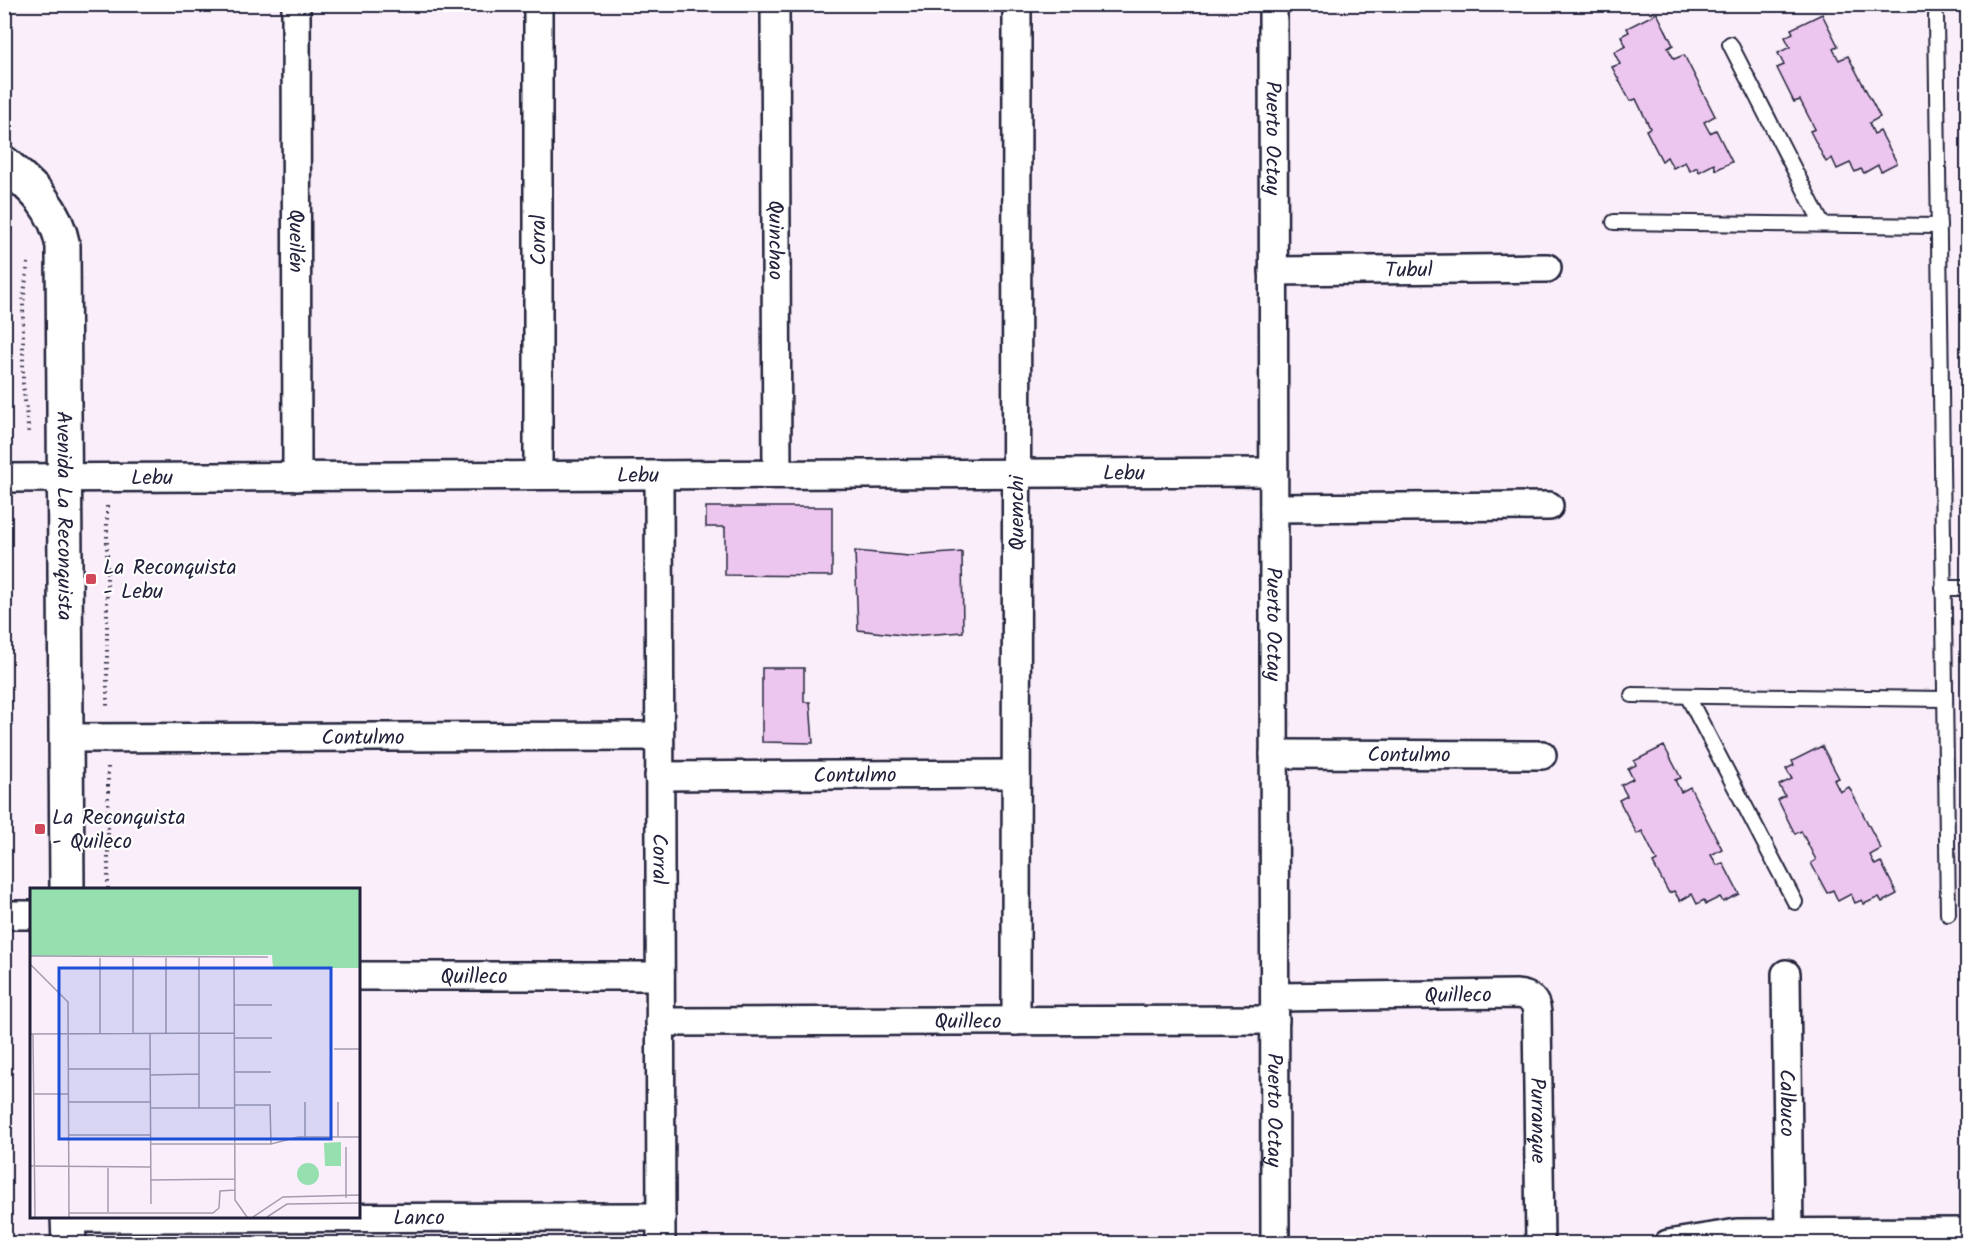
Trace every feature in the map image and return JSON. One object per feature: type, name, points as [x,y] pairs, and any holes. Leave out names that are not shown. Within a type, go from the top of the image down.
[{"type":"main road","name":"Avenida La Reconquista","points":[[4,163],[45,201],[55,218],[63,246],[67,888]]},
{"type":"street","name":"Queilén","points":[[296,4],[297,477]]},
{"type":"street","name":"Corral","points":[[538,4],[538,476]]},
{"type":"street","name":"Quinchao","points":[[775,4],[777,474]]},
{"type":"street","name":"Quemchi","points":[[1016,1021],[1017,4]]},
{"type":"street","name":"Puerto Octay","points":[[1273,4],[1275,1244]]},
{"type":"street","name":"Tubul","points":[[1273,271],[1547,268]]},
{"type":"street","name":"Lebu","points":[[4,478],[1274,472]]},
{"type":"street","name":"Corral","points":[[658,475],[661,1244]]},
{"type":"street","points":[[1274,508],[1549,506]]},
{"type":"street","name":"Contulmo","points":[[66,738],[659,736]]},
{"type":"street","name":"Contulmo","points":[[1274,754],[1542,755]]},
{"type":"street","name":"Contulmo","points":[[659,777],[1016,774]]},
{"type":"street","points":[[4,915],[30,915]]},
{"type":"street","name":"Calbuco","points":[[1786,974],[1789,1233]]},
{"type":"street","name":"Quilleco","points":[[360,976],[660,976]]},
{"type":"street","name":"Quilleco","points":[[660,1022],[1016,1021],[1275,1009],[1516,994],[1532,999]]},
{"type":"street","name":"Purranque","points":[[1532,999],[1537,1013],[1540,1244]]},
{"type":"street","name":"Lanco","points":[[68,1226],[661,1217]]},
{"type":"street","points":[[1668,1244],[1737,1233],[1968,1232]]},
{"type":"lane","points":[[1936,16],[1948,915]]},
{"type":"lane","points":[[1730,44],[1822,225]]},
{"type":"lane","points":[[1614,222],[1939,226]]},
{"type":"lane","points":[[1943,588],[1968,588]]},
{"type":"lane","points":[[1632,696],[1945,699]]},
{"type":"lane","points":[[1688,697],[1795,902]]},
{"type":"path","points":[[23,303],[30,255]]},
{"type":"path","points":[[106,477],[108,888]]},
{"type":"building","points":[[1657,13],[1673,45],[1668,48],[1674,59],[1684,55],[1715,116],[1704,122],[1710,133],[1716,130],[1732,162],[1716,170],[1714,164],[1699,172],[1697,167],[1690,171],[1685,162],[1673,168],[1667,157],[1662,161],[1646,130],[1650,128],[1636,99],[1630,101],[1612,67],[1620,64],[1614,52],[1626,46],[1621,36],[1629,32],[1627,28]]},
{"type":"building","points":[[1822,14],[1838,46],[1833,49],[1839,60],[1848,56],[1880,117],[1869,123],[1874,134],[1880,131],[1897,163],[1881,171],[1878,165],[1864,173],[1861,169],[1855,172],[1850,163],[1837,169],[1832,158],[1826,162],[1810,131],[1815,129],[1800,100],[1794,102],[1777,68],[1784,65],[1778,53],[1790,47],[1785,37],[1793,33],[1791,29]]},
{"type":"building","points":[[706,507],[832,507],[832,576],[725,575],[725,527],[706,527]]},
{"type":"building","points":[[855,551],[909,556],[962,552],[963,632],[910,636],[858,630]]},
{"type":"building","points":[[762,668],[804,668],[804,702],[810,702],[813,743],[762,742]]},
{"type":"building","points":[[1664,746],[1681,778],[1675,780],[1681,792],[1690,787],[1722,849],[1711,855],[1717,865],[1723,863],[1739,894],[1723,902],[1720,897],[1706,904],[1704,900],[1697,904],[1692,894],[1680,901],[1674,891],[1669,893],[1653,863],[1657,861],[1642,831],[1637,834],[1619,800],[1627,796],[1621,785],[1633,779],[1628,769],[1636,765],[1634,761]]},
{"type":"building","points":[[1822,746],[1839,778],[1834,780],[1840,792],[1849,787],[1881,849],[1870,855],[1875,865],[1881,862],[1897,894],[1882,902],[1879,897],[1864,904],[1862,900],[1855,903],[1851,894],[1838,901],[1833,890],[1827,893],[1811,863],[1816,860],[1801,831],[1795,834],[1778,800],[1785,796],[1779,785],[1792,779],[1786,769],[1794,765],[1792,761]]},
{"type":"place","name":"La Reconquista - Lebu","points":[[91,579]]},
{"type":"place","name":"La Reconquista - Quileco","points":[[40,829]]}]
